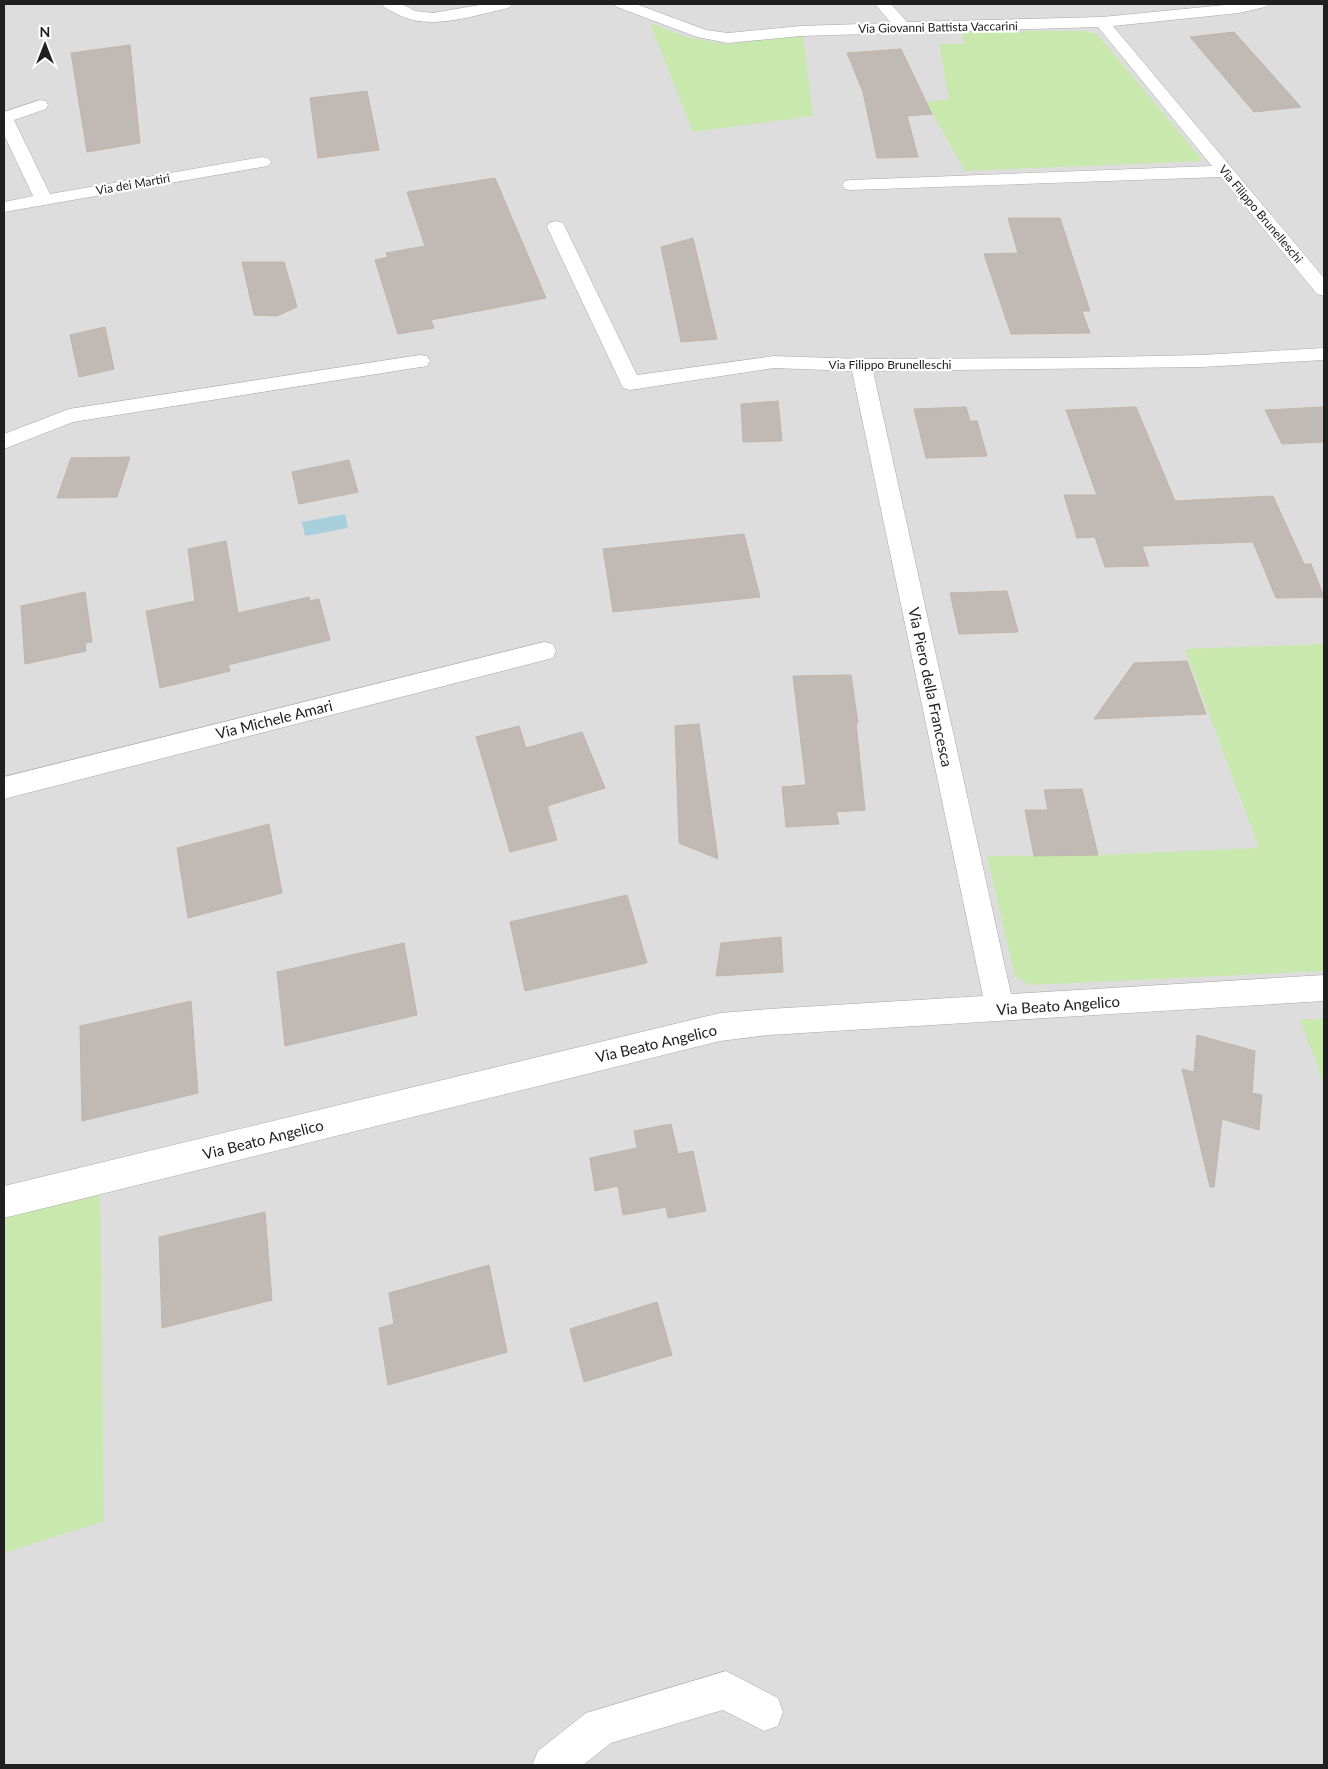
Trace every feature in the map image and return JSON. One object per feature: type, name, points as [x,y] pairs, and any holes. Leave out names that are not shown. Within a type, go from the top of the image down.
[{"type":"street","points":[[390,4],[412,15],[427,17],[450,15],[505,4]]},
{"type":"street","name":"Via Giovanni Battista Vaccarini","points":[[622,4],[704,34],[728,38],[801,31],[1102,22],[1239,8],[1256,4]]},
{"type":"street","points":[[883,4],[903,27]]},
{"type":"street","name":"Via Filippo Brunelleschi","points":[[1102,22],[1324,290]]},
{"type":"street","points":[[40,105],[4,118],[44,200]]},
{"type":"street","name":"Via dei Martiri","points":[[4,207],[262,162]]},
{"type":"street","points":[[851,185],[1226,171]]},
{"type":"street","name":"Via Filippo Brunelleschi","points":[[556,227],[630,383],[774,362],[861,365],[1193,361],[1324,354]]},
{"type":"street","points":[[4,442],[69,416],[420,361]]},
{"type":"street","name":"Via Piero della Francesca","points":[[861,365],[1000,1008]]},
{"type":"street","name":"Via Michele Amari","points":[[4,788],[544,651]]},
{"type":"street","name":"Via Beato Angelico","points":[[4,1202],[720,1028],[769,1022],[1324,988]]},
{"type":"street","points":[[552,1765],[600,1727],[726,1690],[764,1712]]},
{"type":"shaded area","points":[[4,4],[1324,4],[1324,1765],[4,1765]]},
{"type":"green space","points":[[650,23],[687,37],[725,44],[803,36],[813,116],[693,132]]},
{"type":"green space","points":[[960,31],[1085,31],[1097,34],[1203,161],[965,171],[926,102],[949,99],[939,44],[965,44]]},
{"type":"green space","points":[[1324,644],[1324,971],[1031,985],[1015,976],[987,856],[1098,855],[1259,848],[1185,649]]},
{"type":"green space","points":[[1324,1018],[1324,1083],[1300,1020]]},
{"type":"green space","points":[[100,1195],[104,1521],[4,1553],[4,1218]]},
{"type":"water","points":[[345,514],[348,528],[305,536],[302,522]]},
{"type":"building","points":[[1234,32],[1301,107],[1254,112],[1190,37]]},
{"type":"building","points":[[130,45],[140,143],[87,152],[71,53]]},
{"type":"building","points":[[901,49],[932,114],[907,116],[918,157],[877,158],[863,92],[847,53]]},
{"type":"building","points":[[367,91],[379,150],[318,158],[310,98]]},
{"type":"building","points":[[495,178],[546,298],[431,320],[434,328],[398,334],[375,260],[388,257],[386,253],[425,246],[407,192]]},
{"type":"building","points":[[1008,218],[1060,218],[1090,311],[1082,311],[1090,333],[1011,334],[984,254],[1018,253]]},
{"type":"building","points":[[693,238],[717,339],[681,342],[661,247]]},
{"type":"building","points":[[242,262],[284,262],[297,307],[277,316],[254,315]]},
{"type":"building","points":[[105,327],[114,369],[79,377],[70,335]]},
{"type":"building","points":[[778,401],[782,441],[743,442],[741,404]]},
{"type":"building","points":[[966,407],[970,421],[977,421],[987,456],[926,458],[914,409]]},
{"type":"building","points":[[1136,407],[1175,501],[1273,496],[1304,564],[1311,564],[1324,597],[1276,598],[1253,542],[1142,546],[1149,566],[1105,567],[1095,537],[1077,538],[1064,495],[1097,495],[1066,410]]},
{"type":"building","points":[[1324,407],[1324,442],[1282,444],[1265,410]]},
{"type":"building","points":[[130,457],[117,497],[57,498],[71,458]]},
{"type":"building","points":[[349,460],[358,492],[299,504],[292,472]]},
{"type":"building","points":[[744,534],[760,597],[613,612],[603,549]]},
{"type":"building","points":[[226,541],[238,613],[309,597],[310,601],[319,599],[330,640],[228,665],[230,671],[160,688],[146,611],[195,601],[188,549]]},
{"type":"building","points":[[1007,591],[1018,632],[959,634],[950,593]]},
{"type":"building","points":[[85,592],[92,642],[85,643],[86,651],[25,664],[21,606]]},
{"type":"building","points":[[1187,661],[1206,714],[1094,719],[1134,663]]},
{"type":"building","points":[[851,675],[858,723],[856,723],[865,810],[836,812],[839,824],[786,827],[782,787],[806,785],[793,676]]},
{"type":"building","points":[[699,724],[718,859],[679,843],[675,726]]},
{"type":"building","points":[[519,726],[526,748],[582,732],[605,788],[547,806],[557,840],[510,852],[476,737]]},
{"type":"building","points":[[1082,789],[1098,855],[1034,856],[1025,810],[1048,810],[1044,790]]},
{"type":"building","points":[[269,824],[282,893],[188,918],[177,848]]},
{"type":"building","points":[[627,895],[647,963],[525,991],[510,922]]},
{"type":"building","points":[[781,937],[783,972],[716,976],[721,943]]},
{"type":"building","points":[[404,943],[417,1015],[285,1046],[277,972]]},
{"type":"building","points":[[191,1001],[198,1093],[82,1121],[80,1026]]},
{"type":"building","points":[[1197,1035],[1255,1051],[1252,1093],[1262,1095],[1259,1130],[1222,1119],[1214,1187],[1210,1187],[1182,1069],[1194,1072]]},
{"type":"building","points":[[671,1124],[678,1154],[693,1151],[706,1211],[668,1218],[666,1207],[623,1215],[618,1186],[595,1191],[590,1158],[637,1148],[634,1131]]},
{"type":"building","points":[[265,1212],[272,1300],[162,1328],[159,1237]]},
{"type":"building","points":[[489,1265],[507,1352],[388,1385],[379,1328],[394,1324],[389,1293]]},
{"type":"building","points":[[657,1302],[672,1355],[584,1382],[570,1329]]}]
